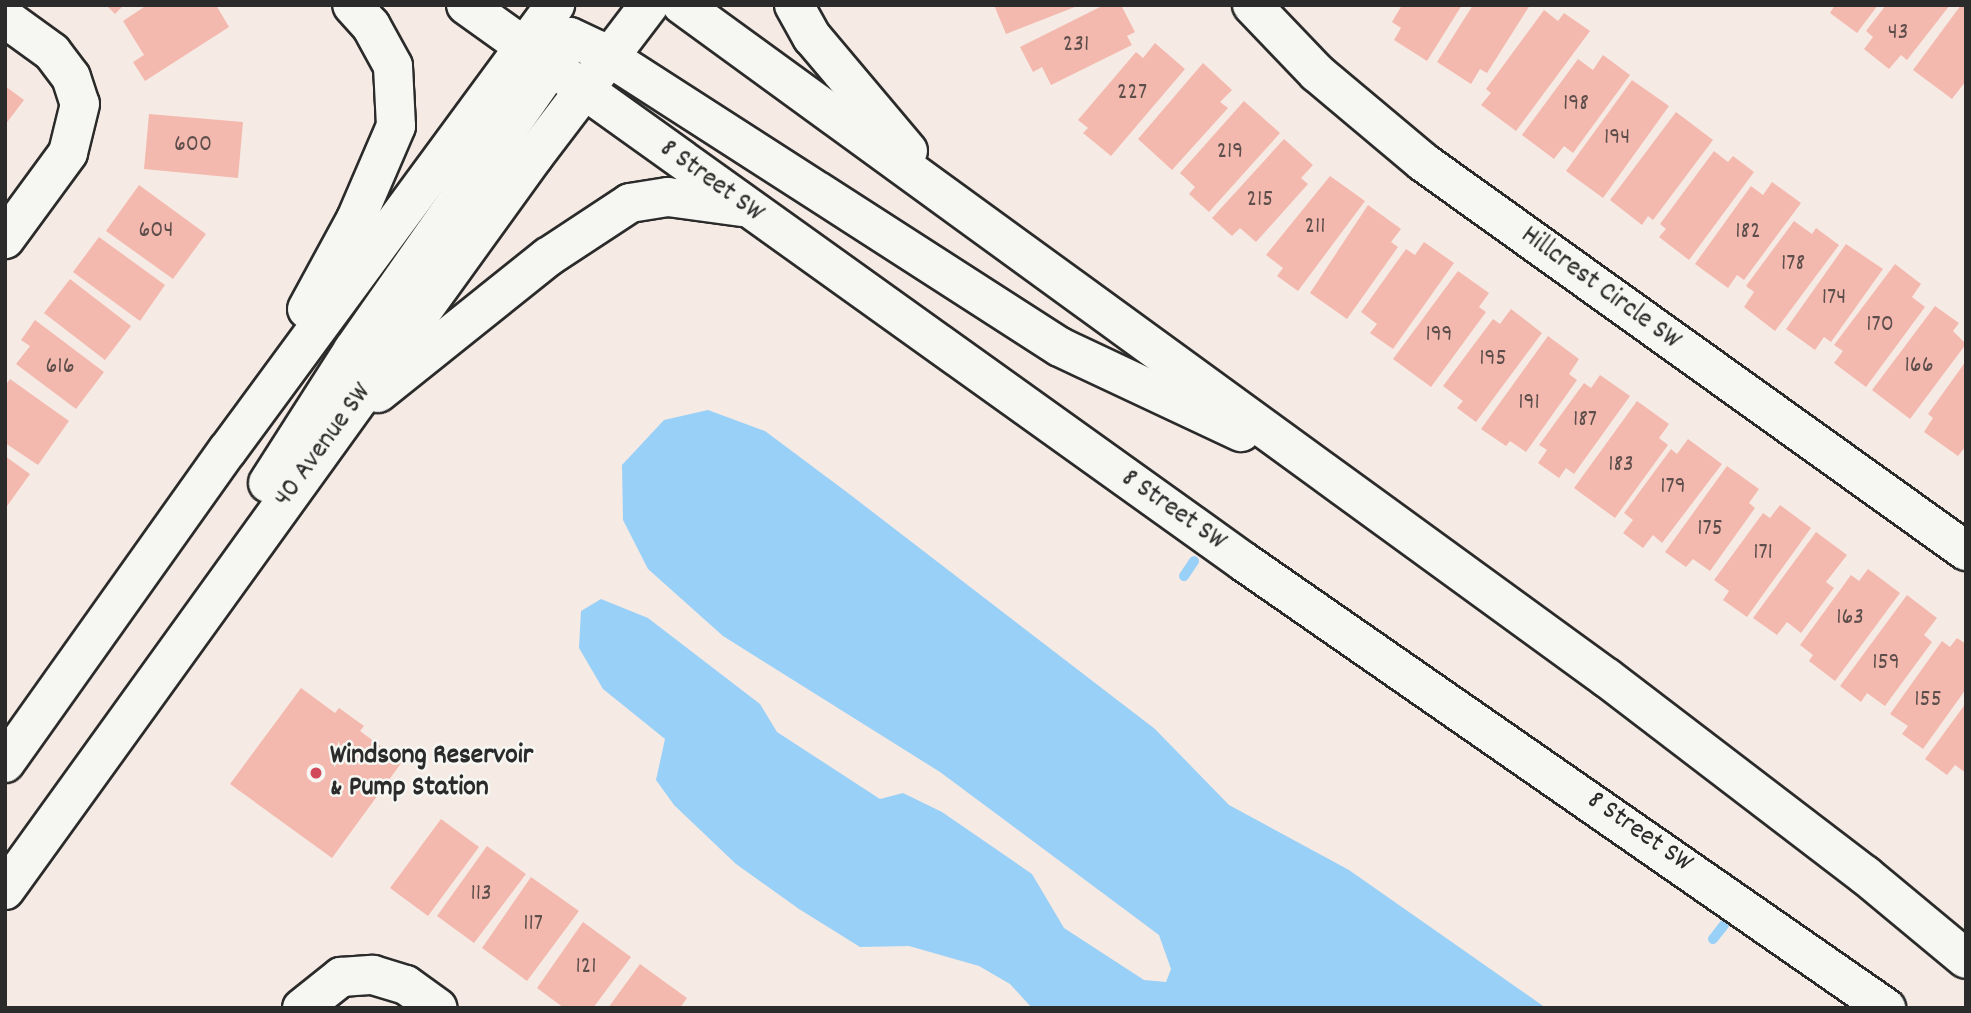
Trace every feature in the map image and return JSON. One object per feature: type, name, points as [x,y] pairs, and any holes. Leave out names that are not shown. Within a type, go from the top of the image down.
[{"type":"main road","points":[[227,451],[356,219],[396,126],[393,66],[371,26],[352,5]]},
{"type":"main road","points":[[466,5],[570,39],[1060,347],[1323,471]]},
{"type":"main road","points":[[5,763],[227,451],[570,39],[616,5]]},
{"type":"main road","points":[[97,759],[353,351],[570,39],[649,5]]},
{"type":"main road","points":[[682,5],[1607,678],[1866,875],[1966,959]]},
{"type":"main road","points":[[794,5],[812,37],[945,196]]},
{"type":"main road","name":"Hillcrest Circle SW","points":[[1251,5],[1317,73],[1423,162],[1966,551]]},
{"type":"main road","points":[[5,18],[52,52],[71,77],[80,104],[68,153],[5,240]]},
{"type":"main road","name":"40 Avenue SW","points":[[5,890],[341,422],[584,91],[570,39]]},
{"type":"main road","name":"8 Street SW","points":[[584,91],[1244,562],[1886,1008]]},
{"type":"main road","points":[[341,422],[548,257],[630,203],[668,197],[747,208]]},
{"type":"main road","points":[[1866,875],[1966,938]]},
{"type":"main road","points":[[302,1008],[341,977],[373,975],[406,985],[438,1008]]},
{"type":"main road","points":[[1845,978],[1874,1008]]},
{"type":"water","points":[[708,410],[765,431],[848,493],[1155,729],[1229,805],[1349,870],[1546,1008],[1032,1008],[1010,984],[979,966],[909,946],[860,947],[799,909],[736,864],[674,805],[656,780],[665,739],[603,689],[579,648],[581,611],[601,599],[648,618],[760,704],[777,732],[880,799],[903,793],[942,812],[1032,874],[1064,928],[1144,980],[1166,982],[1171,969],[1159,935],[940,772],[723,636],[648,569],[623,520],[622,465],[664,420]]},
{"type":"building","points":[[106,5],[124,5],[115,14]]},
{"type":"building","points":[[147,5],[216,5],[229,27],[145,81],[133,62],[144,55],[123,21]]},
{"type":"building","points":[[994,5],[1080,5],[1006,34]]},
{"type":"building","points":[[1104,5],[1121,5],[1135,32],[1127,36],[1132,45],[1051,85],[1042,67],[1033,72],[1020,47]]},
{"type":"building","points":[[1402,5],[1462,5],[1427,61],[1394,40],[1401,28],[1392,22]]},
{"type":"building","points":[[1473,5],[1530,5],[1487,73],[1480,69],[1471,84],[1437,62]]},
{"type":"building","points":[[1835,5],[1878,5],[1857,33],[1830,13]]},
{"type":"building","points":[[1886,5],[1950,5],[1907,60],[1901,55],[1889,69],[1864,49],[1873,37],[1866,31]]},
{"type":"building","points":[[1961,5],[1966,5],[1966,81],[1952,99],[1913,70]]},
{"type":"building","points":[[1544,10],[1558,21],[1564,13],[1590,31],[1516,131],[1481,105],[1491,93],[1486,89]]},
{"type":"building","points":[[1155,43],[1185,69],[1111,156],[1083,133],[1088,128],[1078,120],[1136,52],[1143,58]]},
{"type":"building","points":[[1603,55],[1630,75],[1573,153],[1564,146],[1554,159],[1522,135],[1578,59],[1593,70]]},
{"type":"building","points":[[1203,63],[1232,90],[1220,102],[1228,108],[1172,170],[1138,139]]},
{"type":"building","points":[[1632,80],[1669,106],[1603,198],[1566,171]]},
{"type":"building","points":[[5,86],[24,100],[5,125]]},
{"type":"building","points":[[1244,101],[1280,133],[1209,212],[1189,194],[1195,187],[1180,173]]},
{"type":"building","points":[[1676,112],[1713,140],[1653,220],[1648,216],[1642,225],[1610,200]]},
{"type":"building","points":[[149,114],[243,122],[238,178],[144,169]]},
{"type":"building","points":[[1284,139],[1313,165],[1301,178],[1308,184],[1256,242],[1240,228],[1232,236],[1212,218]]},
{"type":"building","points":[[1714,151],[1728,162],[1733,156],[1754,172],[1689,260],[1659,237],[1666,229],[1660,224]]},
{"type":"building","points":[[1330,176],[1365,201],[1298,291],[1277,276],[1283,268],[1266,255]]},
{"type":"building","points":[[1772,182],[1801,203],[1744,280],[1737,275],[1728,288],[1695,264],[1751,186],[1763,195]]},
{"type":"building","points":[[139,185],[206,234],[173,279],[106,231]]},
{"type":"building","points":[[1368,205],[1401,229],[1391,242],[1398,247],[1347,319],[1310,293]]},
{"type":"building","points":[[1794,221],[1812,234],[1816,228],[1839,245],[1775,331],[1744,307],[1754,292],[1746,286]]},
{"type":"building","points":[[99,237],[165,285],[140,321],[73,272]]},
{"type":"building","points":[[1424,242],[1454,263],[1393,349],[1370,333],[1377,324],[1361,312],[1406,249],[1415,255]]},
{"type":"building","points":[[1846,244],[1883,269],[1831,342],[1824,337],[1815,350],[1786,329]]},
{"type":"building","points":[[1895,264],[1921,284],[1912,297],[1925,307],[1866,387],[1834,363],[1843,351],[1834,345]]},
{"type":"building","points":[[1458,271],[1489,293],[1479,307],[1486,312],[1431,387],[1393,359]]},
{"type":"building","points":[[70,279],[131,326],[105,360],[44,313]]},
{"type":"building","points":[[1935,306],[1959,323],[1953,331],[1966,344],[1910,419],[1872,390]]},
{"type":"building","points":[[1511,309],[1542,333],[1476,422],[1457,408],[1463,401],[1443,386],[1493,319],[1500,324]]},
{"type":"building","points":[[35,320],[104,372],[76,409],[16,364],[30,346],[21,340]]},
{"type":"building","points":[[1548,336],[1579,359],[1569,374],[1577,380],[1526,452],[1510,441],[1506,446],[1481,429]]},
{"type":"building","points":[[1966,361],[1966,446],[1958,456],[1924,432],[1933,418],[1928,414]]},
{"type":"building","points":[[1600,375],[1630,396],[1574,474],[1566,468],[1559,478],[1538,463],[1547,450],[1539,445],[1584,383],[1591,388]]},
{"type":"building","points":[[10,379],[69,421],[38,465],[5,443],[5,386]]},
{"type":"building","points":[[1637,401],[1669,424],[1659,438],[1668,445],[1615,518],[1574,488]]},
{"type":"building","points":[[1688,439],[1722,464],[1662,543],[1653,535],[1643,548],[1623,533],[1633,520],[1624,513],[1671,449],[1677,454]]},
{"type":"building","points":[[5,456],[30,474],[5,509]]},
{"type":"building","points":[[1727,466],[1759,489],[1749,503],[1755,508],[1710,571],[1693,559],[1686,567],[1665,552]]},
{"type":"building","points":[[1780,505],[1811,528],[1747,617],[1723,600],[1729,591],[1714,580],[1763,513],[1770,518]]},
{"type":"building","points":[[1816,532],[1847,555],[1826,582],[1834,588],[1801,633],[1787,622],[1777,635],[1753,618]]},
{"type":"building","points":[[1868,569],[1900,593],[1835,681],[1809,661],[1813,655],[1800,645],[1851,575],[1859,581]]},
{"type":"building","points":[[1907,595],[1937,618],[1924,635],[1932,642],[1885,706],[1867,693],[1861,702],[1840,686]]},
{"type":"building","points":[[1957,638],[1966,644],[1966,689],[1923,749],[1902,734],[1908,726],[1890,714],[1942,641],[1950,647]]},
{"type":"building","name":"Windsong Reservoir & Pump Station","points":[[301,688],[335,713],[339,708],[364,726],[360,731],[402,762],[332,858],[230,784]]},
{"type":"building","points":[[1966,703],[1966,773],[1955,765],[1947,775],[1925,759]]},
{"type":"building","points":[[441,819],[479,847],[428,916],[390,888]]},
{"type":"building","points":[[487,846],[526,874],[474,943],[437,916]]},
{"type":"building","points":[[531,877],[579,911],[527,981],[482,948]]},
{"type":"building","points":[[583,922],[631,957],[593,1008],[564,1008],[537,988]]},
{"type":"building","points":[[640,964],[687,998],[680,1008],[608,1008]]},
{"type":"waterway","points":[[1184,576],[1194,561]]},
{"type":"waterway","points":[[1713,939],[1724,925]]},
{"type":"place","name":"Windsong Reservoir & Pump Station","points":[[316,773]]}]
